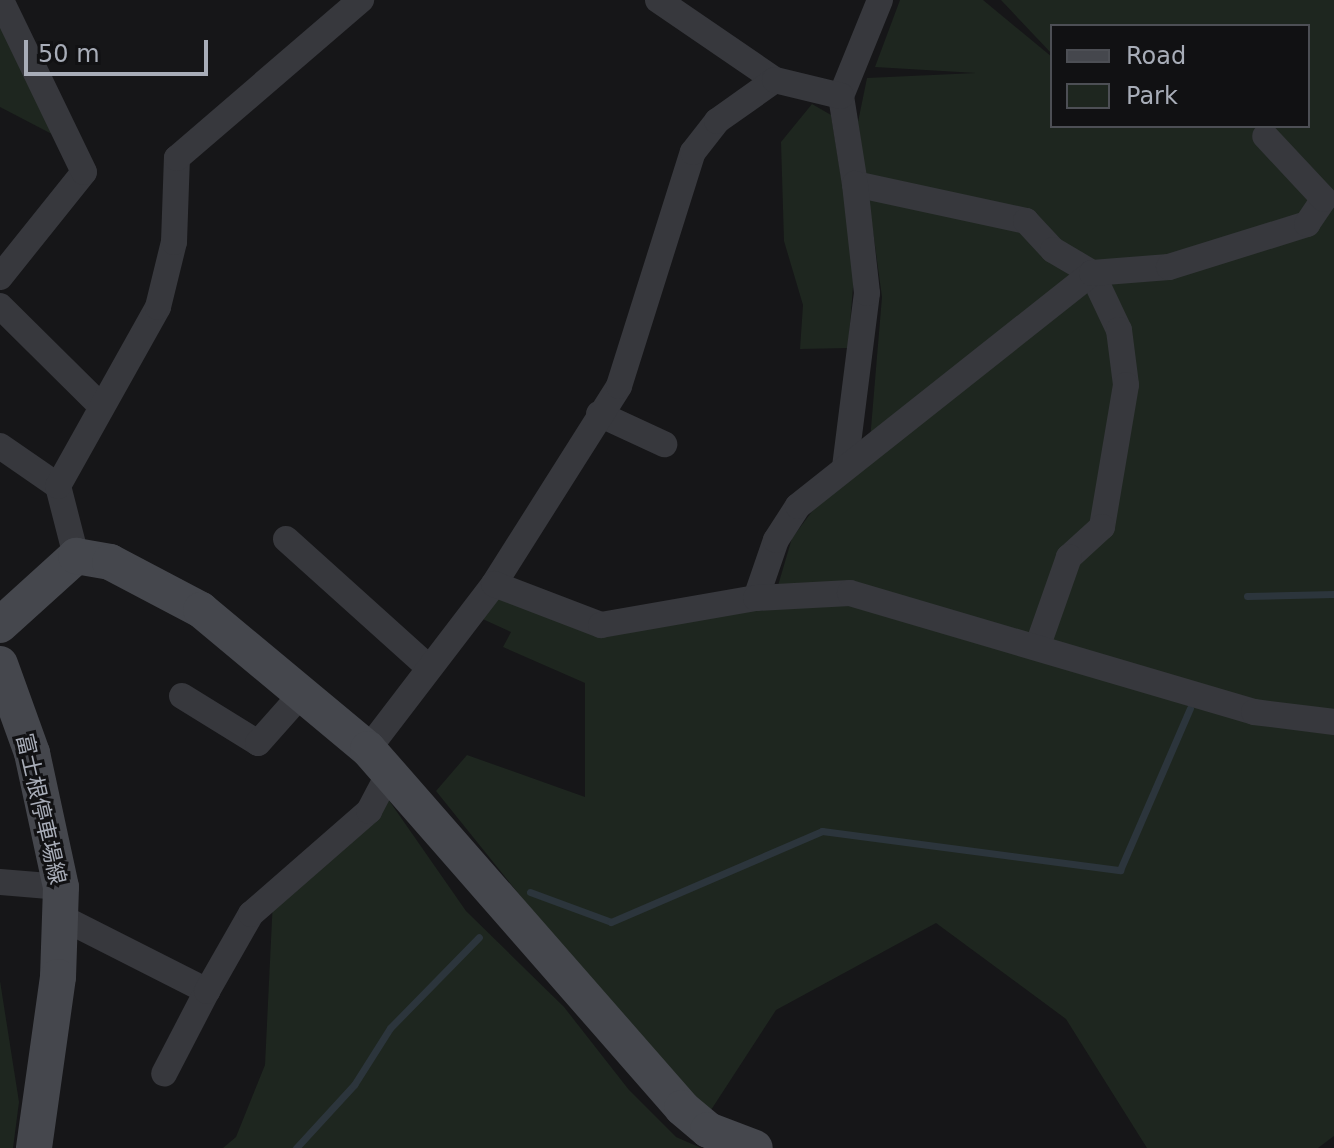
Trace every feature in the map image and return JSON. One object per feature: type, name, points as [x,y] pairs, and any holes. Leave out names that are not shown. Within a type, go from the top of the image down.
[{"type":"street","points":[[0,277],[84,172],[1,0]]},
{"type":"street","points":[[58,486],[100,405],[158,307],[174,242],[177,158],[361,0]]},
{"type":"street","points":[[658,0],[775,80],[841,96]]},
{"type":"street","points":[[845,467],[867,293],[841,96],[880,0]]},
{"type":"street","points":[[164,1074],[251,914],[369,811],[378,761],[427,666],[494,584],[619,386],[693,152],[717,121],[775,80]]},
{"type":"street","points":[[756,598],[776,540],[798,506],[1092,273],[1169,267],[1307,224],[1324,199],[1265,136]]},
{"type":"street","points":[[855,184],[1026,221],[1053,250],[1092,273],[1119,330],[1126,385],[1102,527],[1069,557],[1038,645]]},
{"type":"street","points":[[0,306],[100,405]]},
{"type":"street","points":[[599,414],[664,444]]},
{"type":"street","points":[[0,446],[58,486],[76,556]]},
{"type":"street","points":[[286,539],[427,666]]},
{"type":"street","points":[[0,625],[76,556]]},
{"type":"street","points":[[76,556],[110,562],[201,610],[299,697],[378,761],[682,1108],[708,1130],[755,1148]]},
{"type":"street","points":[[494,584],[601,625],[756,598],[850,593],[911,617],[1038,645],[1254,712],[1334,722]]},
{"type":"street","name":"富士根停車場線","points":[[0,664],[32,753],[61,902],[34,1148]]},
{"type":"street","points":[[182,696],[258,743],[299,697]]},
{"type":"street","points":[[0,882],[61,902],[207,991]]},
{"type":"green space","points":[[0,0],[71,144],[0,107]]},
{"type":"green space","points":[[900,0],[983,0],[1050,55],[1050,128],[1310,128],[1310,24],[1050,24],[1050,52],[1001,0],[1334,0],[1334,1136],[1318,1148],[1147,1148],[1066,1019],[936,923],[776,1010],[711,1110],[651,1058],[436,791],[467,755],[585,797],[585,683],[503,647],[511,632],[476,616],[494,584],[571,619],[777,589],[792,538],[819,502],[868,464],[882,297],[858,122],[867,78],[976,73],[875,67]]},
{"type":"green space","points":[[812,104],[831,115],[855,263],[848,348],[800,349],[803,305],[784,241],[781,142]]},
{"type":"green space","points":[[381,789],[466,911],[564,1007],[629,1090],[676,1137],[701,1148],[223,1148],[236,1137],[265,1065],[273,899]]},
{"type":"green space","points":[[0,981],[19,1102],[13,1148],[0,1148]]},
{"type":"waterway","points":[[1247,596],[1334,594]]},
{"type":"waterway","points":[[530,892],[611,922],[822,831],[1120,870],[1190,708]]},
{"type":"waterway","points":[[296,1148],[354,1085],[390,1028],[479,937]]}]
